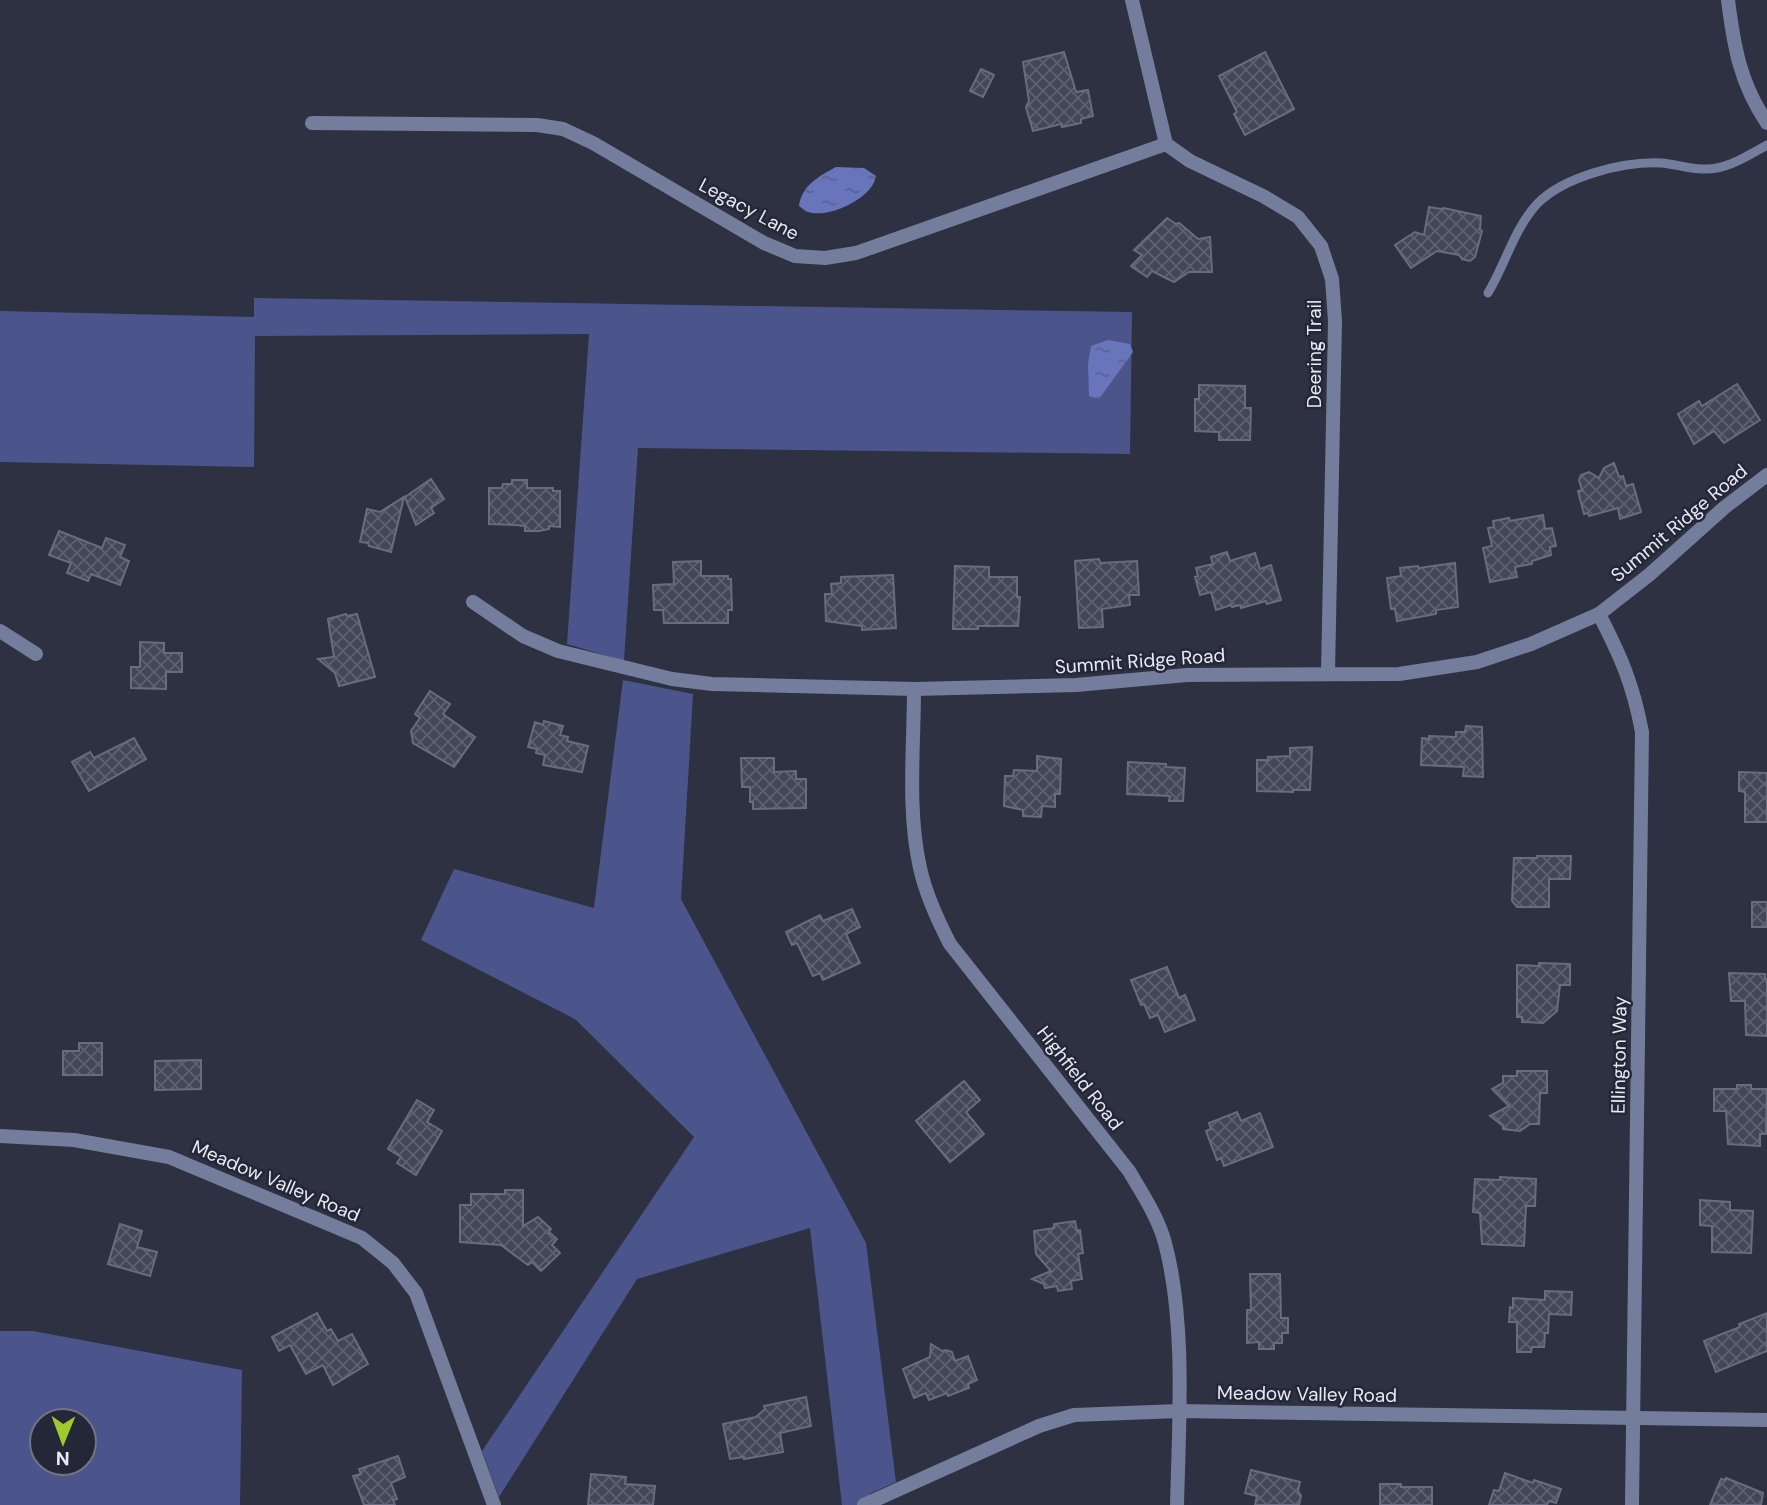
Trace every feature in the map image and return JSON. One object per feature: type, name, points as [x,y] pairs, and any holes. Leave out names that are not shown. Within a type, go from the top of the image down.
[{"type":"street","points":[[1132,0],[1166,144]]},
{"type":"street","points":[[1728,0],[1734,50],[1744,81],[1767,123]]},
{"type":"street","name":"Legacy Lane","points":[[312,123],[537,125],[563,129],[593,143],[764,243],[794,256],[825,258],[856,253],[1166,144]]},
{"type":"street","name":"Deering Trail","points":[[1166,144],[1190,162],[1263,196],[1298,217],[1321,246],[1332,279],[1335,321],[1328,673]]},
{"type":"street","name":"Summit Ridge Road","points":[[473,602],[523,636],[558,651],[672,679],[712,684],[914,689],[1076,685],[1187,675],[1399,674],[1477,662],[1531,644],[1599,614],[1767,475]]},
{"type":"street","name":"Ellington Way","points":[[1599,614],[1625,665],[1642,732],[1632,1505]]},
{"type":"street","points":[[0,631],[36,654]]},
{"type":"street","name":"Highfield Road","points":[[914,689],[915,833],[919,868],[932,910],[950,944],[1129,1171],[1147,1200],[1164,1240],[1176,1296],[1179,1411],[1177,1505]]},
{"type":"street","name":"Meadow Valley Road","points":[[0,1136],[74,1140],[169,1157],[362,1238],[393,1263],[416,1293],[494,1505]]},
{"type":"street","name":"Meadow Valley Road","points":[[864,1505],[1038,1426],[1074,1415],[1179,1411],[1767,1420]]},
{"type":"lane","points":[[1488,293],[1522,223],[1538,203],[1573,179],[1622,166],[1660,163],[1703,170],[1732,164],[1767,145]]},
{"type":"shaded area","points":[[254,298],[1132,312],[1130,454],[638,448],[624,661],[567,644],[589,334],[255,336],[254,467],[0,462],[0,311],[254,317]]},
{"type":"shaded area","points":[[623,680],[693,694],[681,899],[866,1243],[896,1482],[869,1494],[872,1505],[842,1505],[810,1228],[637,1279],[499,1497],[482,1451],[694,1137],[575,1019],[421,940],[454,869],[594,908]]},
{"type":"shaded area","points":[[0,1331],[33,1331],[242,1370],[240,1505],[0,1505]]},
{"type":"water","points":[[836,167],[864,168],[876,176],[867,192],[849,205],[817,213],[807,212],[799,206],[807,187]]},
{"type":"water","points":[[1108,340],[1130,344],[1133,352],[1099,399],[1089,396],[1088,364],[1091,346]]},
{"type":"building","points":[[1064,52],[1076,92],[1088,90],[1093,116],[1081,119],[1081,123],[1062,127],[1061,124],[1033,131],[1026,107],[1029,101],[1023,62]]},
{"type":"building","points":[[1265,52],[1294,109],[1245,135],[1219,76]]},
{"type":"building","points":[[981,69],[994,75],[983,97],[970,91]]},
{"type":"building","points":[[1429,207],[1481,216],[1482,231],[1475,257],[1470,261],[1459,255],[1437,251],[1411,268],[1395,245],[1415,232],[1424,235]]},
{"type":"building","points":[[1167,218],[1179,223],[1198,239],[1210,237],[1212,272],[1189,272],[1174,282],[1152,271],[1147,277],[1131,266],[1142,255],[1134,250]]},
{"type":"building","points":[[1737,384],[1760,420],[1724,443],[1714,431],[1694,444],[1678,414],[1699,401],[1702,406]]},
{"type":"building","points":[[1199,385],[1245,386],[1245,408],[1251,408],[1250,440],[1219,440],[1219,432],[1195,431],[1195,399],[1199,399]]},
{"type":"building","points":[[1614,463],[1626,486],[1633,484],[1641,512],[1620,519],[1618,508],[1589,516],[1588,513],[1584,514],[1578,491],[1582,490],[1579,480],[1581,475],[1589,472],[1599,478],[1604,468]]},
{"type":"building","points":[[431,479],[444,499],[431,508],[434,513],[416,525],[405,497]]},
{"type":"building","points":[[512,480],[527,480],[527,488],[553,488],[553,491],[560,491],[560,527],[549,526],[549,529],[525,531],[525,526],[489,524],[489,488],[502,488],[503,484],[512,484]]},
{"type":"building","points":[[404,497],[391,552],[360,542],[367,509],[380,512]]},
{"type":"building","points":[[1543,515],[1545,529],[1552,528],[1556,546],[1550,547],[1551,555],[1532,561],[1532,564],[1515,567],[1517,577],[1490,582],[1483,548],[1492,546],[1488,528],[1494,527],[1493,521]]},
{"type":"building","points":[[59,531],[102,548],[106,538],[125,545],[120,557],[129,561],[120,585],[91,574],[88,581],[67,573],[71,563],[49,555]]},
{"type":"building","points":[[1227,552],[1230,561],[1255,553],[1260,569],[1271,565],[1281,600],[1241,608],[1240,605],[1231,605],[1216,610],[1211,592],[1200,595],[1195,577],[1198,576],[1196,568],[1213,564],[1211,557]]},
{"type":"building","points":[[1099,559],[1100,563],[1137,561],[1139,595],[1129,595],[1130,605],[1102,609],[1103,627],[1079,628],[1075,561]]},
{"type":"building","points":[[701,561],[701,576],[728,576],[728,579],[731,579],[732,610],[728,610],[728,623],[664,623],[663,610],[654,610],[653,585],[674,584],[673,562]]},
{"type":"building","points":[[1455,563],[1458,607],[1397,621],[1395,609],[1391,609],[1387,578],[1401,576],[1400,568]]},
{"type":"building","points":[[955,566],[989,567],[989,577],[1017,577],[1017,597],[1020,597],[1018,626],[953,629]]},
{"type":"building","points":[[893,575],[896,628],[862,630],[862,626],[826,621],[825,594],[832,594],[831,584],[841,583],[841,577]]},
{"type":"building","points":[[357,614],[375,677],[339,686],[335,673],[318,659],[334,657],[328,619]]},
{"type":"building","points":[[140,642],[164,643],[164,653],[182,653],[182,672],[166,672],[166,689],[131,688],[131,667],[140,667]]},
{"type":"building","points":[[430,691],[450,704],[443,714],[475,737],[454,767],[413,743],[411,731],[420,718],[415,714]]},
{"type":"building","points":[[544,721],[563,726],[560,735],[568,737],[567,741],[588,746],[582,772],[543,765],[545,755],[528,747],[535,722],[543,725]]},
{"type":"building","points":[[1466,726],[1482,727],[1483,777],[1463,776],[1464,767],[1421,765],[1422,738],[1456,737],[1456,732],[1465,732]]},
{"type":"building","points":[[134,738],[146,759],[89,791],[72,762],[90,752],[94,758]]},
{"type":"building","points":[[1312,747],[1310,790],[1257,791],[1257,760],[1290,756],[1290,748]]},
{"type":"building","points":[[1037,756],[1061,759],[1060,794],[1055,794],[1055,807],[1042,806],[1041,817],[1023,816],[1023,810],[1004,806],[1005,776],[1013,776],[1014,770],[1037,771]]},
{"type":"building","points":[[741,758],[774,758],[774,772],[796,771],[796,779],[806,779],[806,808],[753,809],[750,787],[742,787]]},
{"type":"building","points":[[1128,762],[1185,768],[1183,801],[1169,801],[1170,796],[1127,794]]},
{"type":"building","points":[[1739,772],[1767,773],[1767,822],[1745,822],[1745,792],[1739,791]]},
{"type":"building","points":[[1571,856],[1570,879],[1549,879],[1549,907],[1517,907],[1512,901],[1514,858]]},
{"type":"building","points":[[1752,902],[1767,902],[1767,927],[1752,927]]},
{"type":"building","points":[[852,909],[860,927],[846,934],[860,963],[823,980],[820,973],[813,976],[797,943],[792,945],[786,932],[820,915],[823,921]]},
{"type":"building","points":[[1539,963],[1570,964],[1570,985],[1560,985],[1557,1011],[1543,1023],[1522,1022],[1522,1017],[1517,1017],[1517,965],[1539,966]]},
{"type":"building","points":[[1167,967],[1179,998],[1185,995],[1195,1020],[1165,1032],[1158,1015],[1150,1018],[1144,1004],[1141,1005],[1131,980]]},
{"type":"building","points":[[1729,973],[1765,974],[1767,1036],[1746,1035],[1745,1001],[1731,1001]]},
{"type":"building","points":[[79,1043],[102,1043],[102,1075],[63,1075],[63,1051],[79,1051]]},
{"type":"building","points":[[201,1060],[201,1089],[155,1090],[155,1061]]},
{"type":"building","points":[[1517,1071],[1547,1071],[1547,1093],[1540,1093],[1539,1124],[1530,1124],[1520,1131],[1503,1129],[1503,1126],[1490,1116],[1509,1106],[1492,1089],[1503,1083],[1503,1076],[1517,1076]]},
{"type":"building","points":[[964,1081],[980,1100],[966,1112],[984,1134],[950,1162],[916,1121]]},
{"type":"building","points":[[1737,1085],[1751,1085],[1751,1089],[1767,1089],[1766,1134],[1760,1134],[1760,1146],[1728,1144],[1726,1111],[1714,1111],[1714,1089],[1737,1089]]},
{"type":"building","points":[[417,1100],[434,1110],[427,1122],[442,1131],[416,1175],[397,1163],[401,1157],[388,1149]]},
{"type":"building","points":[[1237,1112],[1241,1121],[1260,1113],[1273,1147],[1224,1166],[1221,1158],[1217,1160],[1206,1131],[1211,1129],[1209,1123]]},
{"type":"building","points":[[1500,1177],[1536,1179],[1535,1206],[1526,1206],[1524,1246],[1482,1244],[1480,1213],[1473,1212],[1475,1179],[1500,1180]]},
{"type":"building","points":[[505,1190],[523,1190],[523,1226],[538,1217],[557,1239],[552,1245],[560,1253],[541,1271],[532,1262],[528,1265],[501,1245],[460,1242],[460,1205],[471,1205],[471,1194],[505,1194]]},
{"type":"building","points":[[1700,1200],[1730,1202],[1730,1210],[1753,1211],[1751,1253],[1712,1252],[1712,1226],[1700,1225]]},
{"type":"building","points":[[1075,1221],[1077,1231],[1080,1230],[1083,1253],[1078,1254],[1082,1279],[1071,1281],[1072,1289],[1058,1291],[1057,1286],[1045,1288],[1044,1284],[1032,1279],[1051,1271],[1036,1254],[1034,1231]]},
{"type":"building","points":[[120,1224],[142,1231],[137,1247],[157,1252],[150,1276],[108,1264]]},
{"type":"building","points":[[1250,1274],[1280,1274],[1281,1318],[1288,1318],[1288,1333],[1282,1333],[1282,1343],[1274,1343],[1274,1349],[1259,1349],[1259,1342],[1247,1343],[1247,1310],[1251,1310]]},
{"type":"building","points":[[1545,1291],[1572,1292],[1571,1315],[1549,1314],[1544,1347],[1532,1347],[1531,1352],[1517,1352],[1517,1322],[1509,1322],[1513,1298],[1545,1300]]},
{"type":"building","points":[[317,1313],[327,1331],[331,1329],[338,1341],[352,1334],[368,1364],[333,1385],[323,1365],[306,1374],[290,1345],[279,1351],[272,1337]]},
{"type":"building","points":[[1767,1313],[1767,1351],[1716,1372],[1704,1341]]},
{"type":"building","points":[[931,1344],[942,1351],[952,1352],[955,1361],[968,1356],[977,1380],[968,1384],[969,1388],[948,1396],[947,1393],[929,1400],[926,1393],[914,1398],[903,1369],[930,1357]]},
{"type":"building","points":[[806,1397],[811,1426],[780,1433],[783,1452],[730,1459],[723,1424],[756,1417],[765,1409],[764,1406]]},
{"type":"building","points":[[398,1456],[405,1477],[391,1483],[397,1499],[393,1500],[395,1505],[364,1505],[353,1476],[361,1474],[359,1469]]},
{"type":"building","points":[[1251,1470],[1300,1482],[1299,1505],[1255,1505],[1257,1496],[1245,1493]]},
{"type":"building","points":[[1505,1473],[1561,1489],[1556,1503],[1549,1501],[1547,1505],[1489,1505],[1494,1490],[1499,1491]]},
{"type":"building","points":[[591,1474],[626,1477],[625,1484],[655,1486],[653,1505],[588,1505]]},
{"type":"building","points":[[1726,1478],[1763,1493],[1761,1505],[1710,1505],[1721,1479]]},
{"type":"building","points":[[1380,1484],[1432,1487],[1432,1505],[1380,1505]]}]
